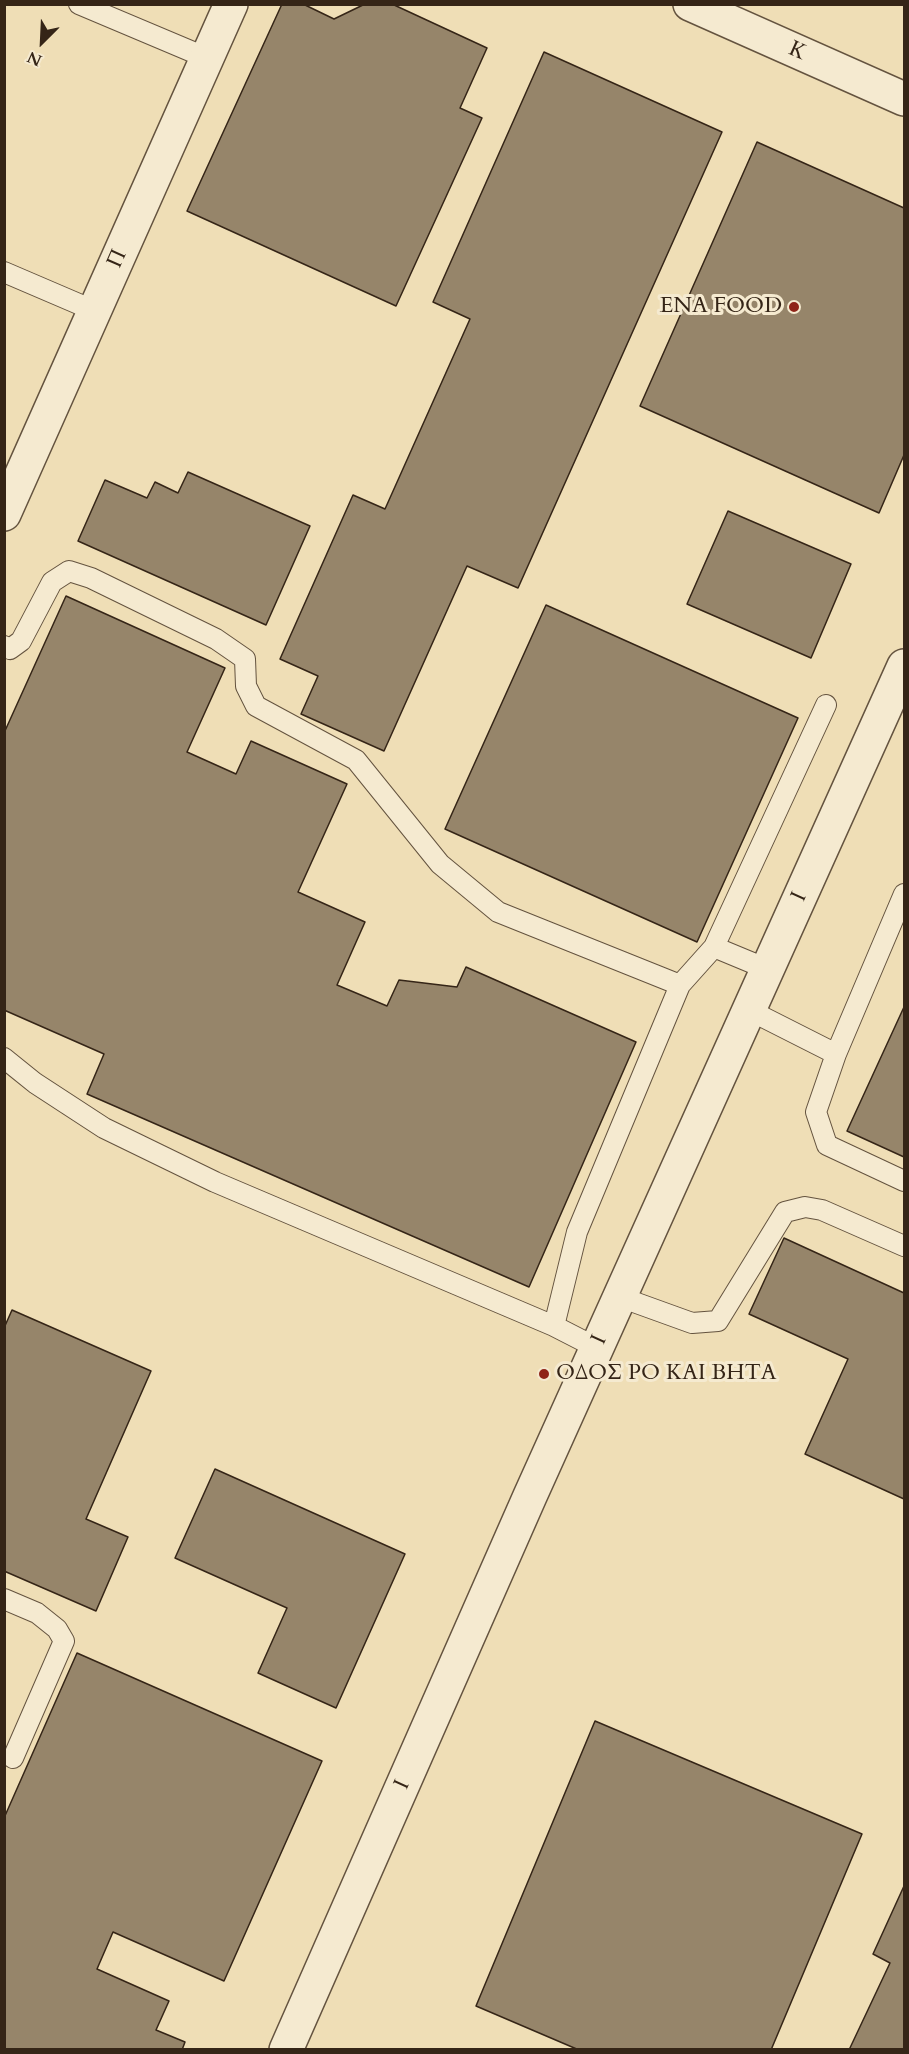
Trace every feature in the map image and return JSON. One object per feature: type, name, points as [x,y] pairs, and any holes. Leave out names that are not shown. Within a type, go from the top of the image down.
[{"type":"street","name":"Π","points":[[4,514],[231,4]]},
{"type":"street","name":"Κ","points":[[690,4],[904,99]]},
{"type":"street","name":"Ι","points":[[286,2049],[597,1348],[904,666]]},
{"type":"lane","points":[[79,4],[207,58]]},
{"type":"lane","points":[[4,272],[95,311]]},
{"type":"lane","points":[[4,646],[10,649],[21,641],[52,582],[69,571],[91,578],[216,639],[244,659],[246,686],[256,706],[356,760],[440,864],[498,912],[680,986]]},
{"type":"lane","points":[[554,1326],[577,1232],[680,986],[714,948],[826,705]]},
{"type":"lane","points":[[904,894],[836,1054],[816,1112],[827,1145],[904,1181]]},
{"type":"lane","points":[[714,948],[767,969]]},
{"type":"lane","points":[[749,1010],[836,1054]]},
{"type":"lane","points":[[4,1058],[35,1083],[104,1128],[124,1138],[215,1182],[554,1326],[597,1348]]},
{"type":"lane","points":[[620,1297],[692,1323],[718,1321],[785,1212],[805,1207],[822,1210],[904,1246]]},
{"type":"lane","points":[[4,1599],[38,1613],[57,1629],[64,1641],[13,1758]]},
{"type":"building","points":[[282,4],[303,4],[334,19],[365,4],[392,4],[487,48],[460,108],[482,118],[396,306],[187,211]]},
{"type":"building","points":[[544,52],[722,132],[518,588],[467,566],[384,751],[301,714],[318,676],[280,659],[353,495],[385,509],[470,319],[433,302]]},
{"type":"building","name":"ENA FOOD","points":[[757,142],[904,208],[904,455],[879,513],[640,406]]},
{"type":"building","points":[[188,472],[310,526],[266,625],[78,541],[105,480],[147,498],[155,482],[178,493]]},
{"type":"building","points":[[728,511],[851,564],[811,658],[687,604]]},
{"type":"building","points":[[66,596],[225,668],[187,752],[236,774],[251,741],[347,784],[298,892],[365,922],[337,985],[387,1006],[399,980],[457,987],[466,967],[636,1042],[529,1287],[87,1094],[104,1054],[4,1010],[4,733]]},
{"type":"building","points":[[546,605],[798,718],[697,942],[445,829]]},
{"type":"building","points":[[904,1007],[904,1157],[847,1131]]},
{"type":"building","points":[[784,1238],[904,1293],[904,1499],[805,1454],[848,1359],[749,1314]]},
{"type":"building","points":[[12,1310],[151,1371],[86,1519],[128,1537],[96,1611],[4,1571],[4,1328]]},
{"type":"building","points":[[215,1469],[405,1554],[336,1708],[258,1673],[287,1608],[175,1558]]},
{"type":"building","points":[[77,1653],[322,1761],[224,1981],[113,1932],[97,1969],[169,2001],[156,2030],[185,2042],[182,2050],[4,2050],[4,1818]]},
{"type":"building","points":[[595,1721],[862,1834],[771,2050],[579,2050],[476,2006]]},
{"type":"building","points":[[904,1886],[904,2050],[849,2050],[890,1963],[873,1954]]},
{"type":"place","name":"ENA FOOD","points":[[794,307]]},
{"type":"place","name":"ΟΔΟΣ ΡΟ ΚΑΙ ΒΗΤΑ","points":[[544,1374]]}]
